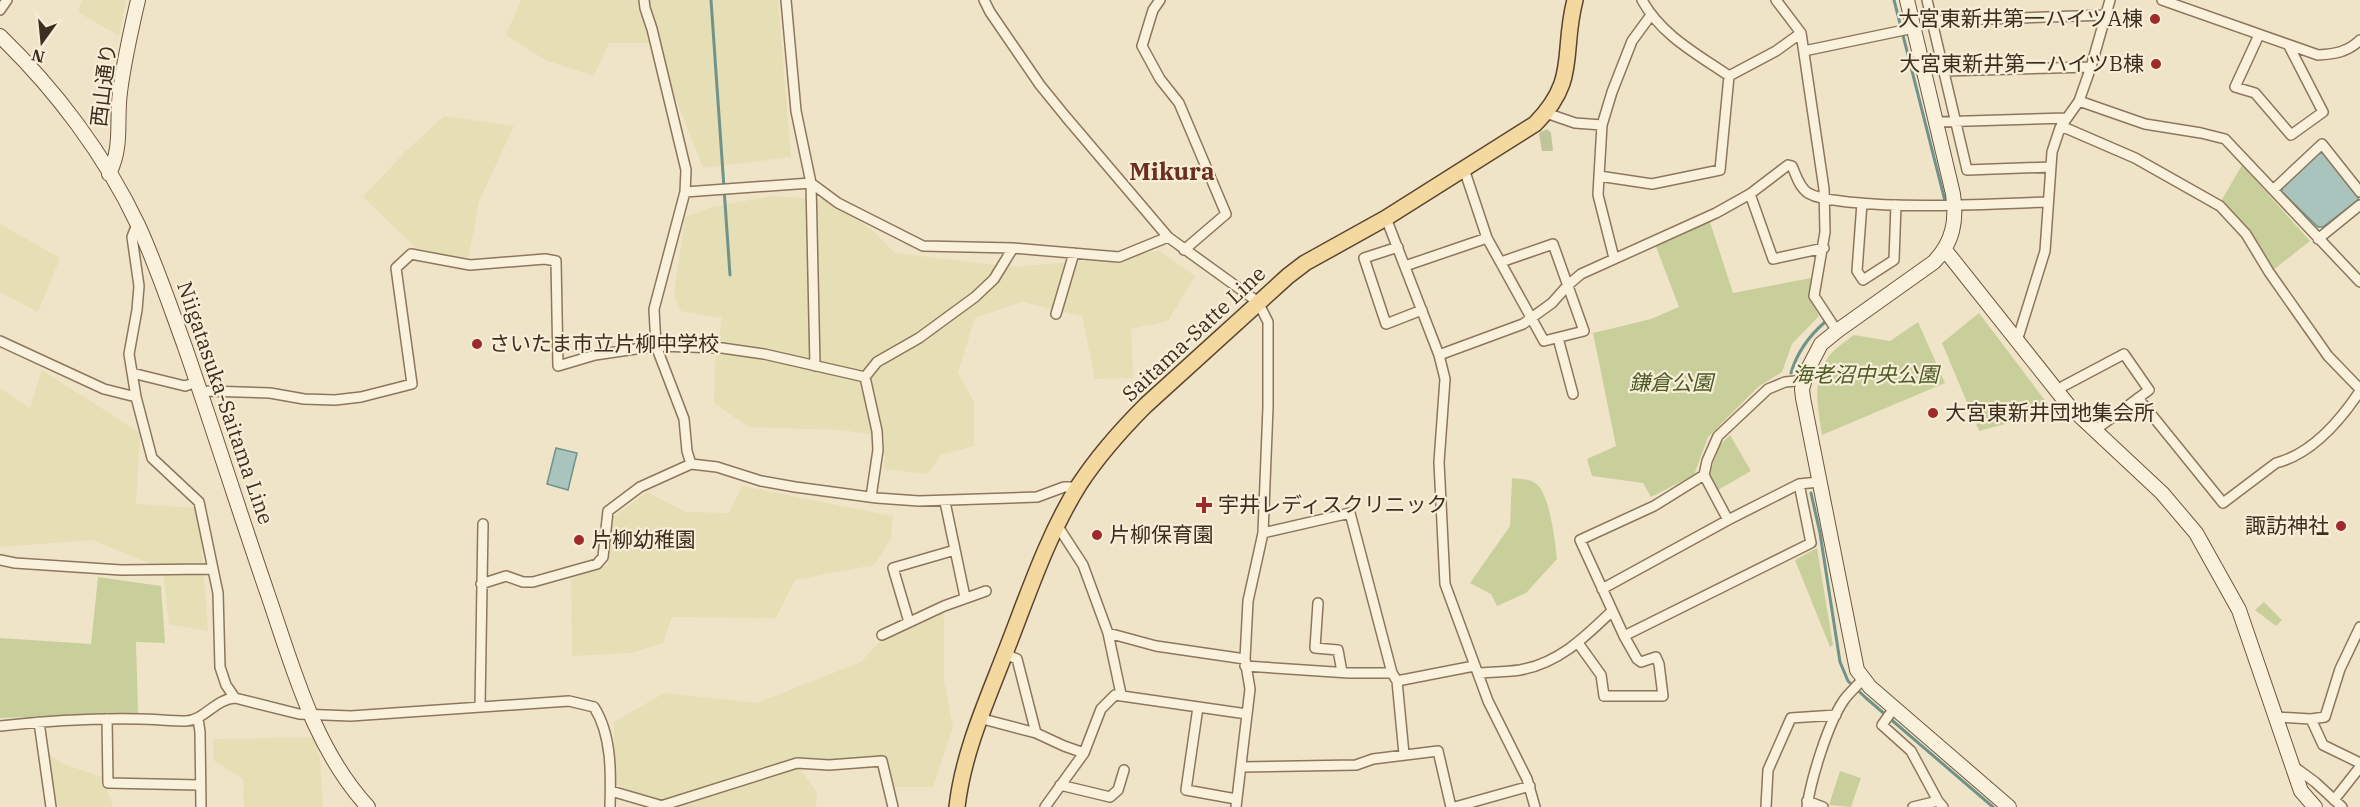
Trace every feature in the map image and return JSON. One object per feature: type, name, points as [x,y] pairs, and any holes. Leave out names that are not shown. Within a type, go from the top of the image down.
[{"type":"main road","name":"Saitama-Satte Line","points":[[957,807],[964,767],[979,718],[1040,564],[1057,525],[1078,487],[1125,426],[1258,302],[1305,263],[1386,218],[1525,132],[1546,113],[1563,87],[1575,0]]},
{"type":"street","points":[[0,10],[8,0]]},
{"type":"street","name":"西山通り","points":[[109,174],[118,148],[120,89],[138,0]]},
{"type":"street","points":[[644,0],[686,170],[685,192],[654,309],[656,346],[684,419],[687,451],[691,464]]},
{"type":"street","points":[[786,0],[796,111],[811,183],[815,366]]},
{"type":"street","points":[[984,0],[1041,85],[1168,237],[1258,302],[1268,322],[1263,533],[1248,601],[1245,662],[1250,689],[1236,803],[1186,790],[1198,707]]},
{"type":"street","points":[[1160,0],[1153,10],[1142,46],[1160,79],[1179,103],[1226,214],[1184,250]]},
{"type":"street","points":[[1642,0],[1651,15],[1673,38],[1729,76]]},
{"type":"street","points":[[1776,0],[1801,33],[1824,189],[1824,248],[1814,296],[1837,331]]},
{"type":"street","points":[[1857,686],[1803,398],[1804,380],[1821,344],[1923,272],[1945,250],[1953,229],[1955,205],[1911,29],[1907,0]]},
{"type":"street","points":[[1927,0],[1967,170],[2050,167]]},
{"type":"street","points":[[2017,341],[2045,251],[2052,152],[2064,122],[2079,101],[2110,0]]},
{"type":"street","points":[[2162,0],[2318,55],[2337,54],[2353,47],[2360,40]]},
{"type":"street","points":[[1614,258],[1598,195],[1602,125],[1612,92],[1623,70],[1626,53],[1651,15]]},
{"type":"street","points":[[1932,21],[2106,15]]},
{"type":"street","points":[[1804,51],[1911,29]]},
{"type":"street","points":[[1729,76],[1776,51],[1801,33]]},
{"type":"street","points":[[2259,35],[2235,87],[2255,93],[2291,135],[2323,112],[2289,46]]},
{"type":"street","name":"Niigatasuka-Saitama Line","points":[[0,36],[43,79],[63,104],[109,174],[137,224],[161,281],[199,388],[310,714],[339,770],[368,807]]},
{"type":"street","points":[[1944,71],[2091,67]]},
{"type":"street","points":[[1599,176],[1652,184],[1720,170],[1729,76]]},
{"type":"street","points":[[2079,101],[2145,124],[2221,137],[2360,282]]},
{"type":"street","points":[[1546,113],[1575,123],[1602,125]]},
{"type":"street","points":[[1936,122],[2064,122],[2135,158],[2220,206],[2246,234],[2269,272],[2328,356],[2360,390],[2349,408],[2314,444],[2276,463],[2223,503],[2139,398]]},
{"type":"street","points":[[2272,190],[2322,144],[2360,192]]},
{"type":"street","points":[[1439,355],[1531,319],[1552,303],[1581,274],[1716,213],[1750,194],[1788,165],[1792,166],[1802,188],[1809,194],[1824,199],[1896,205],[2047,202]]},
{"type":"street","points":[[1464,169],[1487,238],[1544,341],[1584,332],[1553,244],[1501,262]]},
{"type":"street","points":[[685,192],[811,183],[838,203],[923,246],[1013,248],[1119,257],[1168,237]]},
{"type":"street","points":[[1750,194],[1773,260],[1824,248]]},
{"type":"street","points":[[1862,203],[1857,271],[1863,280],[1893,260],[1896,205]]},
{"type":"street","points":[[2318,239],[2360,205]]},
{"type":"street","points":[[1386,218],[1439,355],[1445,379],[1439,462],[1445,584],[1488,701],[1530,786],[1534,807]]},
{"type":"street","points":[[137,224],[132,237],[139,286],[129,354],[136,397],[152,458],[199,502],[218,593],[220,667],[226,685],[235,698]]},
{"type":"street","points":[[1405,266],[1487,238]]},
{"type":"street","points":[[865,377],[878,362],[919,338],[975,297],[994,279],[1013,248]]},
{"type":"street","points":[[1398,248],[1364,258],[1386,324],[1422,310]]},
{"type":"street","points":[[1945,250],[2055,390],[2094,431],[2174,506],[2199,539],[2239,610],[2301,791],[2314,807]]},
{"type":"street","points":[[1056,314],[1074,253]]},
{"type":"street","points":[[132,373],[208,391],[270,393],[304,399],[335,400],[361,397],[412,384],[396,268],[411,254],[470,265],[544,259],[556,261],[558,366],[595,355],[656,346],[722,348],[764,354],[865,377]]},
{"type":"street","points":[[1558,338],[1573,394]]},
{"type":"street","points":[[0,341],[104,389],[136,397]]},
{"type":"street","points":[[2055,390],[2124,354],[2149,390],[2094,431]]},
{"type":"street","points":[[865,377],[877,431],[878,450],[871,497]]},
{"type":"street","points":[[1728,520],[1704,475],[1707,461],[1718,436],[1768,389],[1785,382],[1804,380]]},
{"type":"street","points":[[481,584],[506,576],[523,582],[534,582],[597,564],[603,556],[608,511],[640,487],[691,464],[717,466],[761,481],[871,497],[945,502],[1037,497],[1064,487],[1078,487]]},
{"type":"street","points":[[1578,643],[1601,675],[1604,696],[1663,696],[1656,657],[1641,662],[1637,659],[1612,611],[1580,540],[1654,506],[1704,475]]},
{"type":"street","points":[[1602,589],[1799,484],[1819,482]]},
{"type":"street","points":[[1624,636],[1811,543],[1799,484]]},
{"type":"street","points":[[945,502],[965,597]]},
{"type":"street","points":[[1263,533],[1350,513],[1395,677],[1404,754]]},
{"type":"street","points":[[480,706],[483,524]]},
{"type":"street","points":[[1057,525],[1083,565],[1108,633],[1121,694]]},
{"type":"street","points":[[909,622],[893,568],[954,550]]},
{"type":"street","points":[[0,560],[121,570],[212,569]]},
{"type":"street","points":[[882,635],[965,597],[986,591]]},
{"type":"street","points":[[1318,603],[1316,648],[1338,650],[1342,672]]},
{"type":"street","points":[[1108,633],[1156,646],[1245,662],[1395,677],[1476,669],[1519,670],[1537,666],[1553,660],[1578,643],[1612,611]]},
{"type":"street","points":[[2276,717],[2311,719],[2325,717],[2340,669],[2360,627]]},
{"type":"street","points":[[1005,654],[1017,659],[1036,733]]},
{"type":"street","points":[[1857,686],[1894,708],[2008,807]]},
{"type":"street","points":[[1822,807],[1807,804],[1810,781],[1836,715],[1844,700],[1857,686]]},
{"type":"street","points":[[1045,807],[1084,753],[1101,709],[1114,695],[1121,694],[1247,714]]},
{"type":"street","points":[[0,726],[107,719],[187,721],[198,719],[226,699],[235,698],[299,714],[351,716],[569,701],[594,707],[602,721],[606,737],[610,807]]},
{"type":"street","points":[[1894,708],[1882,725],[1918,760],[1941,804],[1913,807]]},
{"type":"street","points":[[1766,807],[1768,770],[1791,718],[1836,715]]},
{"type":"street","points":[[979,718],[1036,733],[1084,753]]},
{"type":"street","points":[[107,719],[108,783],[199,786]]},
{"type":"street","points":[[198,719],[201,807]]},
{"type":"street","points":[[2292,765],[2338,804],[2360,765],[2322,745],[2311,719]]},
{"type":"street","points":[[39,722],[51,807]]},
{"type":"street","points":[[1241,767],[1356,765],[1373,759],[1438,751],[1453,807],[1530,786]]},
{"type":"street","points":[[610,791],[665,806],[797,763],[830,765],[882,761],[893,807]]},
{"type":"street","points":[[1060,785],[1110,797],[1118,790],[1124,770]]},
{"type":"street","points":[[1497,796],[1500,807]]},
{"type":"shaded area","points":[[82,0],[126,0],[119,36],[78,12]]},
{"type":"shaded area","points":[[521,0],[778,0],[791,157],[703,168],[654,43],[609,43],[594,76],[545,60],[506,35]]},
{"type":"shaded area","points":[[444,116],[514,126],[479,201],[468,261],[415,247],[363,197],[405,152]]},
{"type":"shaded area","points":[[773,196],[826,200],[871,229],[895,253],[1014,267],[1160,251],[1195,276],[1168,321],[1131,329],[1133,378],[1095,379],[1082,316],[1022,302],[975,318],[958,372],[974,402],[974,446],[941,455],[927,474],[884,469],[885,437],[842,430],[749,427],[714,403],[715,362],[722,318],[680,311],[674,295],[685,217],[712,207]]},
{"type":"shaded area","points":[[0,224],[60,258],[38,312],[0,292]]},
{"type":"shaded area","points":[[42,370],[140,433],[136,504],[199,508],[208,631],[169,624],[163,569],[92,540],[0,547],[0,388],[30,408]]},
{"type":"shaded area","points":[[742,486],[893,516],[891,539],[874,565],[795,580],[776,618],[672,617],[663,643],[631,653],[572,656],[571,578],[608,565],[612,518],[647,492],[686,512],[729,513]]},
{"type":"shaded area","points":[[944,610],[944,681],[953,727],[933,787],[888,787],[883,759],[797,764],[817,793],[816,807],[665,807],[659,802],[615,784],[614,722],[664,693],[757,703],[861,662],[886,635]]},
{"type":"shaded area","points":[[315,737],[320,759],[323,807],[244,807],[243,779],[213,760],[213,739]]},
{"type":"shaded area","points":[[45,750],[63,764],[103,777],[113,807],[58,807]]},
{"type":"green space","points":[[1547,129],[1551,133],[1553,151],[1542,151],[1539,133]]},
{"type":"green space","points":[[2242,165],[2310,241],[2272,271],[2220,203]]},
{"type":"green space","name":"鎌倉公園","points":[[1710,222],[1733,293],[1811,278],[1810,299],[1819,316],[1792,344],[1782,372],[1758,387],[1708,437],[1694,475],[1651,497],[1643,483],[1592,476],[1587,459],[1616,446],[1593,333],[1651,319],[1679,307],[1655,244]]},
{"type":"green space","points":[[1979,313],[2053,411],[1979,431],[1942,343]]},
{"type":"green space","name":"海老沼中央公園","points":[[1918,322],[1945,383],[1822,435],[1818,384],[1823,365],[1831,353],[1854,335],[1890,341]]},
{"type":"green space","points":[[1730,435],[1751,471],[1718,490],[1709,475],[1720,445]]},
{"type":"green space","points":[[1512,478],[1530,481],[1540,488],[1551,518],[1557,559],[1526,593],[1497,606],[1491,594],[1470,583],[1510,526]]},
{"type":"green space","points":[[1817,548],[1833,645],[1830,647],[1795,560]]},
{"type":"green space","points":[[98,577],[161,586],[165,643],[136,642],[138,713],[0,718],[0,638],[91,644]]},
{"type":"green space","points":[[2264,602],[2282,620],[2276,626],[2255,610]]},
{"type":"green space","points":[[1840,771],[1861,778],[1851,807],[1829,805]]},
{"type":"water","points":[[2318,153],[2325,153],[2358,194],[2358,200],[2323,227],[2318,227],[2282,192],[2282,187]]},
{"type":"water","points":[[556,448],[577,453],[568,490],[547,484]]},
{"type":"waterway","points":[[711,0],[730,275]]},
{"type":"waterway","points":[[1894,0],[1945,201]]},
{"type":"waterway","points":[[1791,373],[1804,345],[1825,322]]},
{"type":"waterway","points":[[1811,493],[1820,533],[1840,662],[1848,681],[1993,807]]},
{"type":"place","name":"大宮東新井第一ハイツA棟","points":[[2155,19]]},
{"type":"place","name":"大宮東新井第一ハイツB棟","points":[[2156,64]]},
{"type":"place","name":"さいたま市立片柳中学校","points":[[477,344]]},
{"type":"place","name":"大宮東新井団地集会所","points":[[1933,413]]},
{"type":"place","name":"宇井レディスクリニック","points":[[1204,505]]},
{"type":"place","name":"諏訪神社","points":[[2341,526]]},
{"type":"place","name":"片柳保育園","points":[[1097,535]]},
{"type":"place","name":"片柳幼稚園","points":[[579,540]]},
{"type":"district","name":"Mikura","points":[[1172,172]]}]
